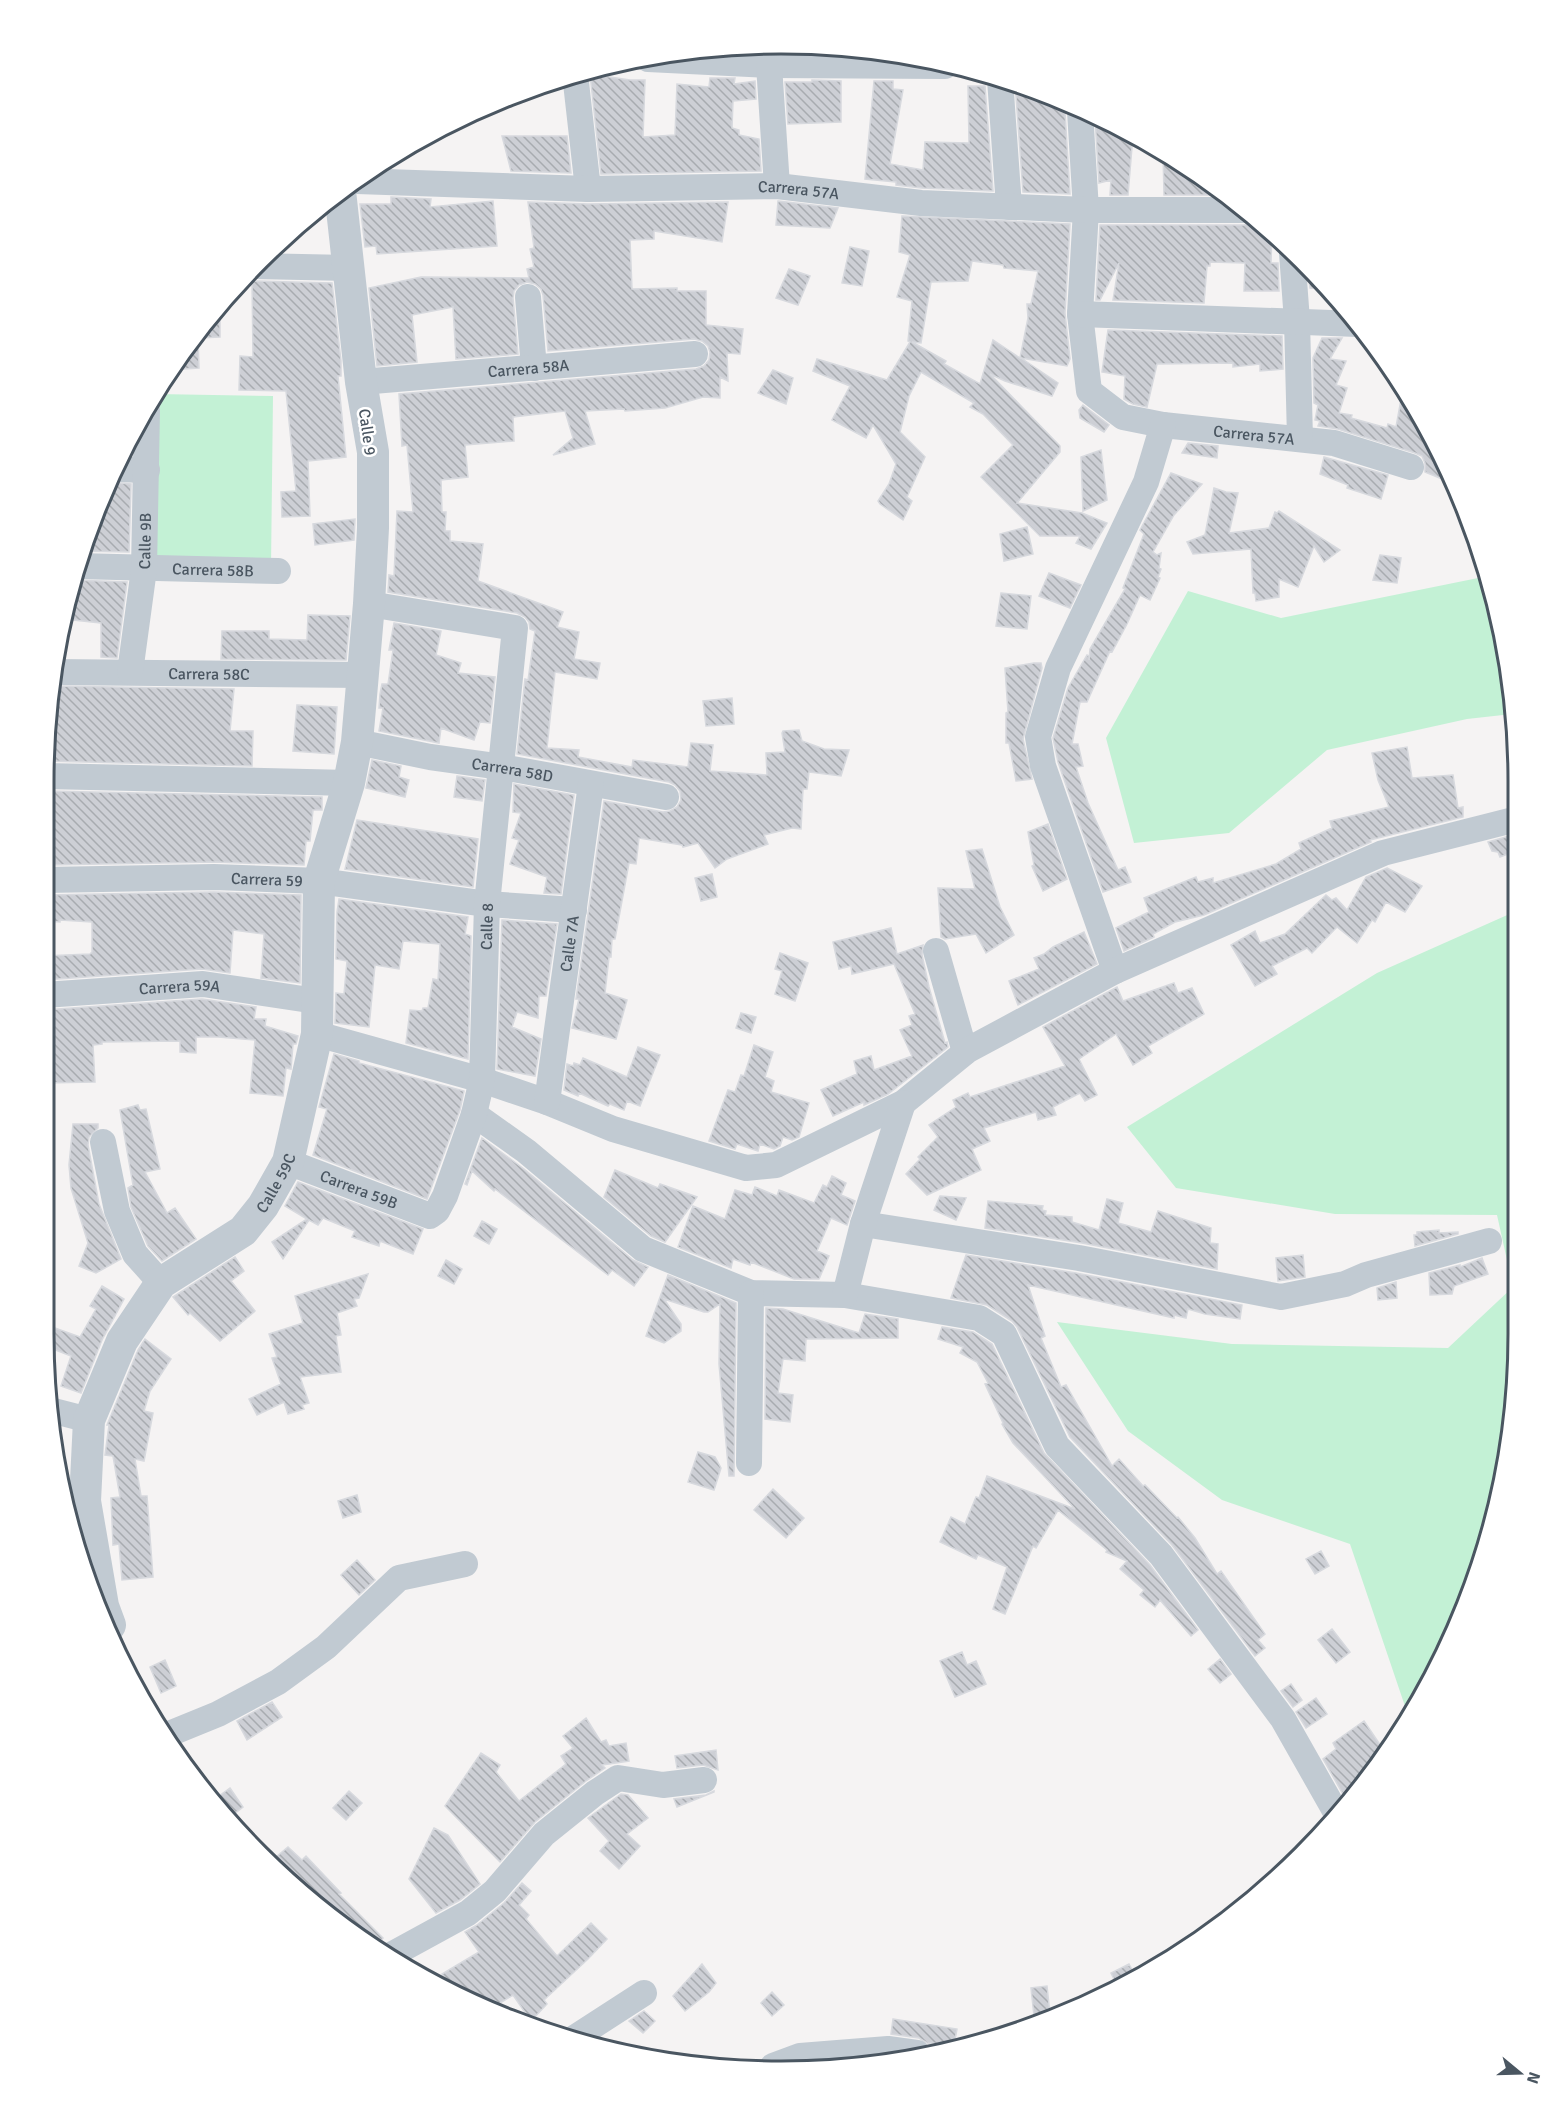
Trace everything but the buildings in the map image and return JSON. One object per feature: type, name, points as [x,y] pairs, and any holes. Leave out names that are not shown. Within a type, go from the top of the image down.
[{"type":"street","points":[[682,61],[769,65],[910,66]]},
{"type":"street","points":[[769,65],[777,186]]},
{"type":"street","points":[[576,84],[588,189]]},
{"type":"street","points":[[1001,89],[1009,207]]},
{"type":"street","points":[[1080,119],[1086,210],[1080,314],[1346,323]]},
{"type":"street","name":"Carrera 57A","points":[[371,181],[588,189],[777,186],[921,203],[1086,210],[1231,210]]},
{"type":"street","name":"Calle 9","points":[[341,202],[361,382],[373,452],[373,528],[364,675]]},
{"type":"street","points":[[273,262],[349,268]]},
{"type":"street","name":"Carrera 57A","points":[[1080,314],[1089,391],[1123,417],[1163,425],[1300,439],[1294,266]]},
{"type":"street","points":[[528,297],[534,368]]},
{"type":"street","name":"Carrera 58A","points":[[361,382],[695,354]]},
{"type":"street","name":"Calle 9B","points":[[130,672],[144,569],[147,425]]},
{"type":"street","points":[[1114,971],[1042,766],[1038,737],[1058,668],[1146,482],[1163,425]]},
{"type":"street","points":[[1300,439],[1334,443],[1411,467]]},
{"type":"street","points":[[124,469],[147,470]]},
{"type":"street","name":"Carrera 58B","points":[[87,566],[278,571]]},
{"type":"street","name":"Calle 8","points":[[369,604],[515,628],[487,904],[482,1080],[474,1114],[445,1196],[437,1211],[430,1216]]},
{"type":"street","name":"Carrera 58C","points":[[62,672],[364,675]]},
{"type":"street","name":"Calle 59C","points":[[100,1586],[85,1501],[89,1420],[122,1341],[161,1283],[243,1231],[263,1206],[288,1162],[317,1035],[319,881],[349,783],[357,742],[364,675]]},
{"type":"street","name":"Carrera 58D","points":[[357,742],[429,757],[502,767],[666,797]]},
{"type":"street","points":[[54,776],[349,783]]},
{"type":"street","name":"Calle 7A","points":[[547,1102],[591,784]]},
{"type":"street","points":[[317,1035],[482,1080],[547,1102],[613,1129],[746,1168],[776,1165],[903,1103],[965,1052],[1114,971],[1383,853],[1508,821]]},
{"type":"street","name":"Carrera 59","points":[[54,880],[214,877],[319,881],[487,904],[574,909]]},
{"type":"street","points":[[936,951],[965,1052]]},
{"type":"street","name":"Carrera 59A","points":[[54,994],[203,984],[316,1001]]},
{"type":"street","points":[[845,1295],[863,1224],[903,1103]]},
{"type":"street","points":[[474,1114],[526,1151],[643,1249],[751,1293],[845,1295],[979,1318],[1004,1334],[1057,1446],[1161,1555],[1283,1719],[1333,1807]]},
{"type":"street","points":[[103,1142],[117,1211],[126,1233],[135,1254],[161,1283]]},
{"type":"street","name":"Carrera 59B","points":[[288,1162],[430,1216]]},
{"type":"street","points":[[863,1224],[1079,1258],[1281,1297],[1345,1284],[1366,1275],[1489,1241]]},
{"type":"street","points":[[749,1463],[751,1293]]},
{"type":"street","points":[[59,1412],[89,1420]]},
{"type":"street","points":[[173,1732],[218,1714],[278,1682],[326,1647],[399,1578],[465,1564]]},
{"type":"street","points":[[398,1951],[468,1913],[495,1890],[543,1834],[618,1778],[663,1785],[704,1780]]},
{"type":"street","points":[[582,2033],[644,1993]]},
{"type":"street","points":[[855,2057],[888,2049],[901,2051]]},
{"type":"street","points":[[787,2061],[800,2056],[836,2058]]},
{"type":"green space","points":[[166,394],[273,396],[271,567],[154,567],[151,417]]},
{"type":"green space","points":[[1478,578],[1494,639],[1504,715],[1467,719],[1327,750],[1229,833],[1134,843],[1106,738],[1188,591],[1281,618]]},
{"type":"green space","points":[[1508,915],[1508,1264],[1497,1215],[1335,1214],[1176,1188],[1127,1127],[1377,973]]},
{"type":"green space","points":[[1508,1292],[1506,1382],[1502,1429],[1483,1522],[1453,1612],[1433,1656],[1405,1707],[1350,1544],[1222,1500],[1128,1431],[1057,1322],[1232,1344],[1448,1348]]}]
